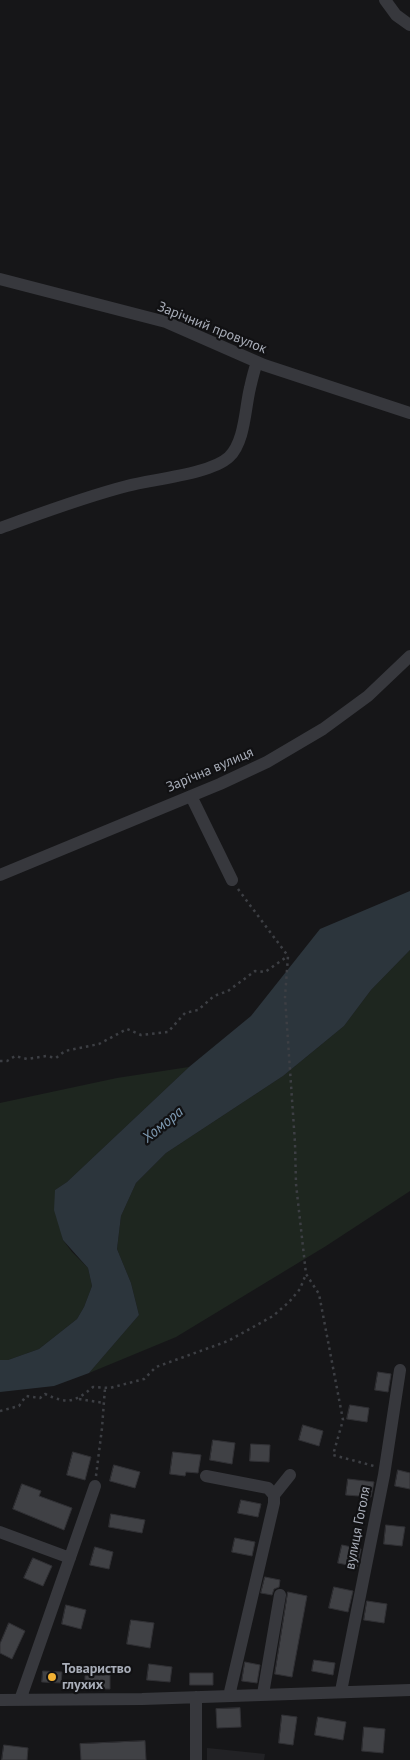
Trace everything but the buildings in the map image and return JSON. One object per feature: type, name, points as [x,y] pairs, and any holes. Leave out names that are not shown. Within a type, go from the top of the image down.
[{"type":"street","points":[[386,0],[396,15],[410,25]]},
{"type":"street","name":"Зарічний провулок","points":[[0,279],[166,322],[257,362],[410,413]]},
{"type":"street","points":[[0,528],[78,500],[129,485],[192,472],[230,457],[238,444],[245,421],[249,389],[257,362]]},
{"type":"street","name":"Зарічна вулиця","points":[[0,875],[191,796],[267,762],[324,729],[368,696],[410,656]]},
{"type":"street","points":[[191,796],[232,880]]},
{"type":"street","name":"вулиця Гоголя","points":[[341,1691],[384,1475],[400,1370]]},
{"type":"street","points":[[229,1696],[274,1503],[274,1495],[290,1475]]},
{"type":"street","points":[[206,1476],[268,1488],[274,1495]]},
{"type":"street","points":[[20,1700],[94,1486]]},
{"type":"street","points":[[0,1532],[70,1558]]},
{"type":"street","points":[[263,1694],[280,1595]]},
{"type":"street","points":[[0,1700],[196,1697],[410,1690]]},
{"type":"street","points":[[196,1697],[196,1760]]},
{"type":"path","points":[[232,880],[288,956],[285,997],[296,1184],[306,1274],[319,1294],[343,1420],[333,1455],[377,1467],[384,1475]]},
{"type":"path","points":[[0,1061],[7,1061],[15,1056],[26,1059],[46,1056],[56,1058],[65,1051],[99,1044],[127,1029],[141,1035],[168,1032],[185,1013],[198,1010],[214,996],[228,991],[255,971],[264,972],[288,956]]},
{"type":"path","points":[[79,1399],[93,1387],[110,1388],[144,1379],[156,1367],[228,1342],[273,1316],[300,1289],[306,1274]]},
{"type":"path","points":[[94,1486],[104,1403],[104,1388]]},
{"type":"path","points":[[0,1411],[19,1406],[26,1396],[40,1398],[44,1394],[60,1401],[79,1399],[104,1403]]},
{"type":"shaded area","points":[[410,950],[410,1191],[326,1246],[176,1337],[89,1373],[139,1315],[131,1283],[117,1249],[121,1216],[136,1183],[166,1153],[283,1076],[344,1026],[371,990]]},
{"type":"shaded area","points":[[189,1067],[67,1182],[55,1190],[63,1240],[88,1268],[92,1286],[77,1319],[39,1349],[8,1360],[0,1360],[0,1103],[117,1078]]},
{"type":"shaded area","points":[[207,1748],[265,1754],[264,1760],[207,1760]]},
{"type":"water","name":"Хомора","points":[[410,891],[410,950],[371,990],[344,1026],[283,1076],[166,1153],[136,1183],[121,1216],[117,1249],[131,1283],[139,1315],[89,1373],[54,1386],[0,1392],[0,1360],[8,1360],[39,1349],[77,1319],[92,1286],[88,1268],[63,1240],[54,1210],[55,1190],[67,1182],[189,1067],[251,1016],[320,929]]},
{"type":"place","name":"Товариство глухих","points":[[52,1677]]}]
